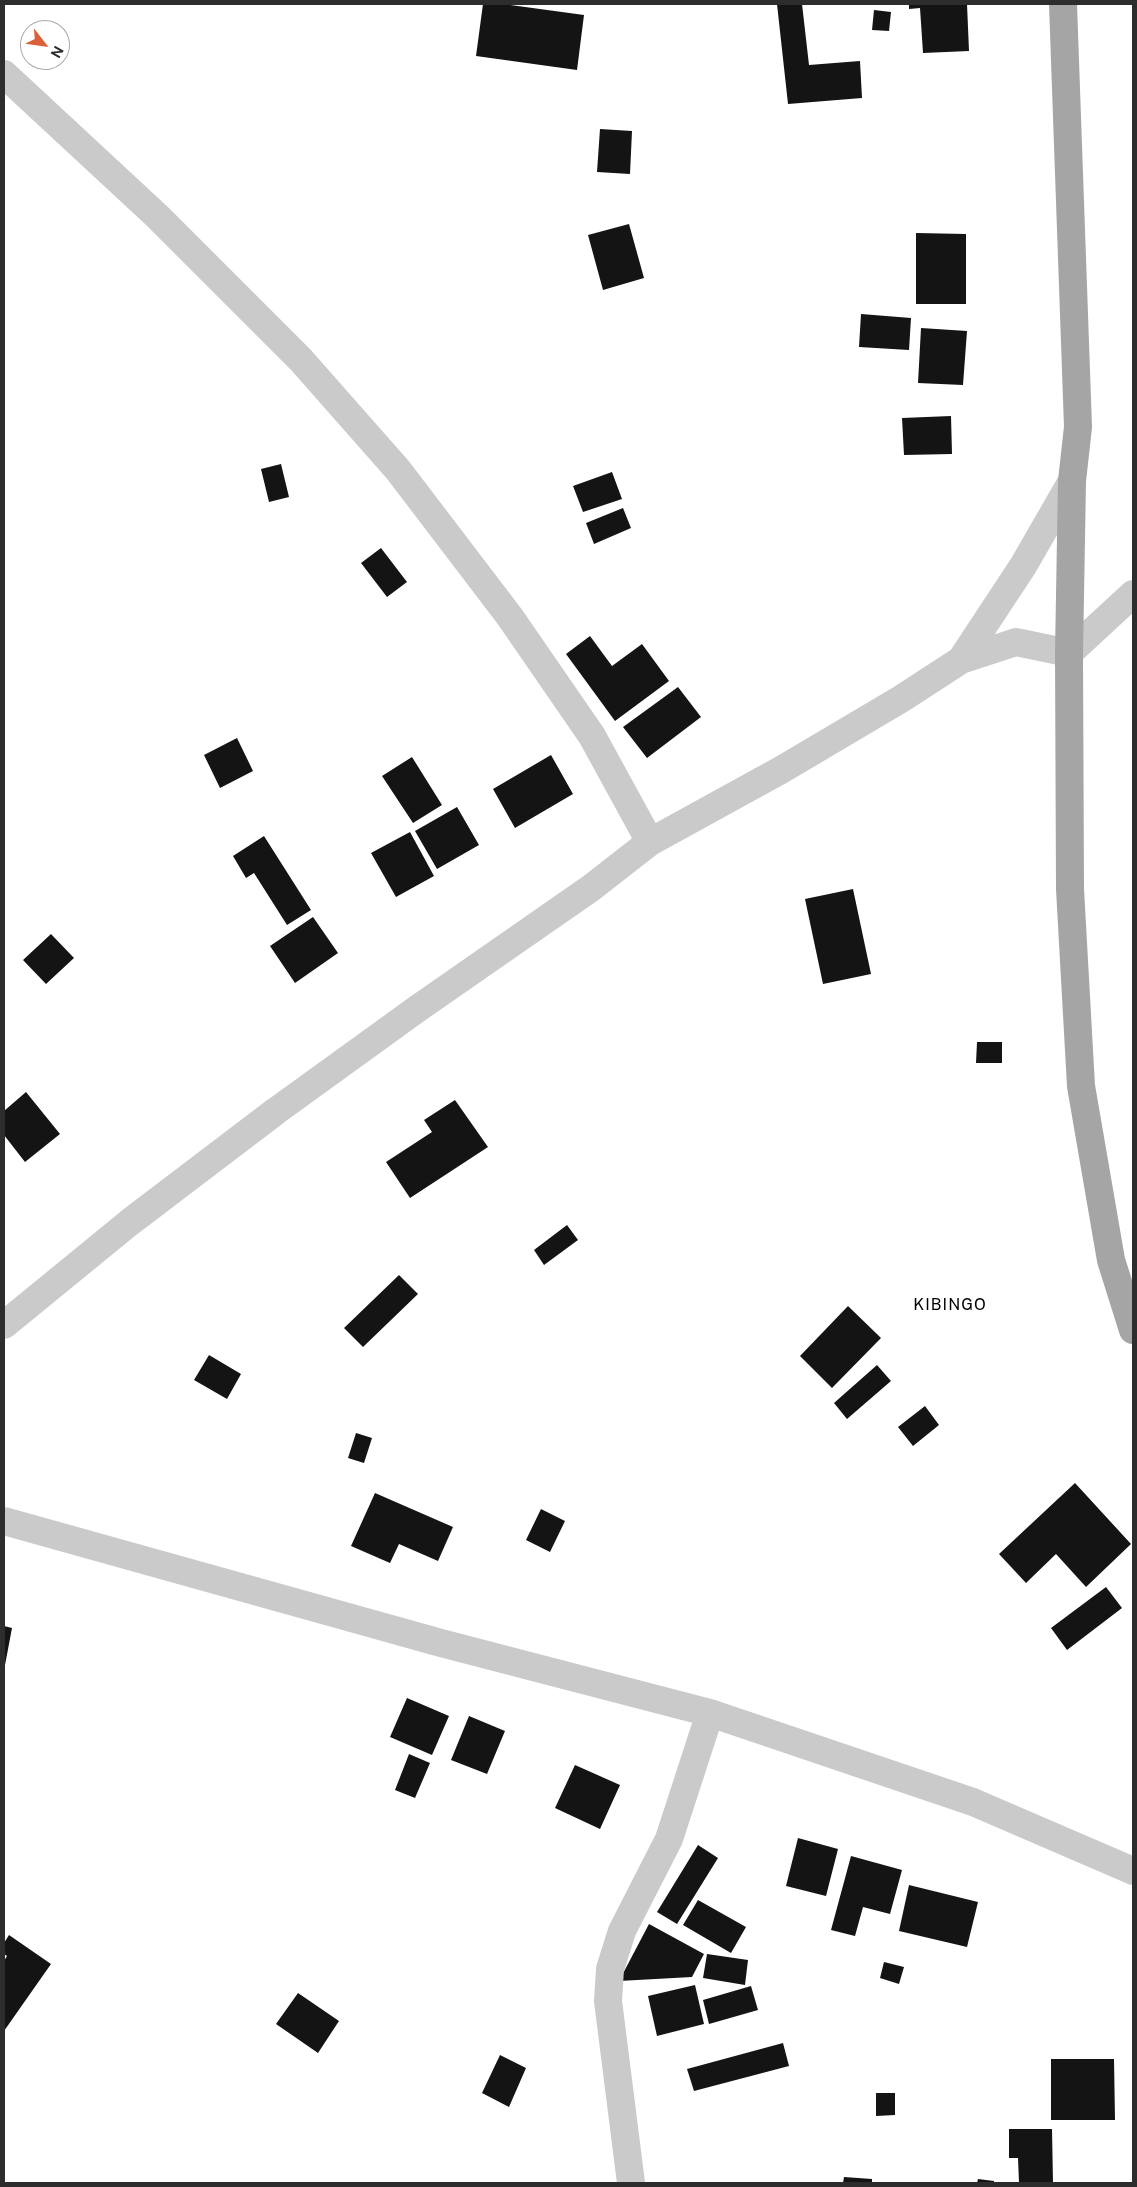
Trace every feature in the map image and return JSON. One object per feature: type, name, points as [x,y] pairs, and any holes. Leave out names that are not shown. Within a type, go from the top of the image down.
[{"type":"main road","points":[[1063,4],[1078,427],[1072,481],[1069,653],[1070,890],[1081,1086],[1111,1260],[1133,1330]]},
{"type":"street","points":[[4,74],[157,216],[301,360],[398,470],[510,617],[592,736],[650,842]]},
{"type":"street","points":[[961,660],[1023,566],[1072,481]]},
{"type":"street","points":[[4,1325],[130,1222],[276,1111],[417,1009],[591,888],[650,842],[781,770],[901,699],[961,660],[1016,642],[1069,653],[1133,594]]},
{"type":"street","points":[[4,1521],[441,1643],[710,1713],[973,1802],[1133,1871]]},
{"type":"street","points":[[631,2183],[609,2010],[610,1969],[622,1932],[669,1839],[710,1713]]},
{"type":"building","points":[[483,4],[503,4],[584,15],[577,70],[476,56]]},
{"type":"building","points":[[777,4],[802,4],[809,65],[860,61],[862,98],[788,104]]},
{"type":"building","points":[[909,4],[967,4],[969,51],[923,53],[920,8],[909,9]]},
{"type":"building","points":[[874,10],[891,12],[889,31],[872,30]]},
{"type":"building","points":[[600,129],[632,131],[630,174],[597,172]]},
{"type":"building","points":[[629,224],[644,278],[603,290],[588,235]]},
{"type":"building","points":[[916,233],[966,234],[966,304],[916,304]]},
{"type":"building","points":[[861,314],[911,318],[909,350],[859,347]]},
{"type":"building","points":[[921,328],[967,331],[963,385],[918,383]]},
{"type":"building","points":[[951,416],[952,454],[904,455],[902,418]]},
{"type":"building","points":[[281,464],[289,497],[269,502],[261,469]]},
{"type":"building","points":[[612,472],[622,499],[583,512],[573,486]]},
{"type":"building","points":[[623,508],[631,528],[594,544],[586,523]]},
{"type":"building","points":[[381,548],[407,582],[387,597],[361,563]]},
{"type":"building","points":[[590,636],[612,666],[642,644],[669,681],[615,721],[566,654]]},
{"type":"building","points":[[678,687],[701,717],[647,758],[623,727]]},
{"type":"building","points":[[237,738],[253,771],[220,788],[204,755]]},
{"type":"building","points":[[551,755],[573,794],[515,828],[493,789]]},
{"type":"building","points":[[412,757],[442,805],[413,823],[382,776]]},
{"type":"building","points":[[457,807],[479,845],[437,869],[415,831]]},
{"type":"building","points":[[410,832],[434,876],[396,897],[371,853]]},
{"type":"building","points":[[264,836],[311,910],[287,925],[254,873],[246,878],[233,856]]},
{"type":"building","points":[[853,889],[871,974],[823,984],[805,899]]},
{"type":"building","points":[[313,917],[338,953],[295,983],[270,946]]},
{"type":"building","points":[[51,934],[74,958],[46,984],[23,960]]},
{"type":"building","points":[[977,1042],[1002,1042],[1002,1063],[976,1063]]},
{"type":"building","points":[[26,1092],[60,1134],[25,1162],[4,1135],[4,1111]]},
{"type":"building","points":[[455,1100],[488,1147],[410,1198],[386,1162],[432,1132],[424,1120]]},
{"type":"building","points":[[567,1225],[578,1240],[544,1265],[534,1250]]},
{"type":"building","points":[[399,1275],[418,1294],[363,1347],[344,1328]]},
{"type":"building","points":[[848,1306],[881,1338],[832,1388],[800,1356]]},
{"type":"building","points":[[209,1355],[241,1374],[227,1399],[194,1380]]},
{"type":"building","points":[[877,1365],[891,1381],[847,1419],[834,1403]]},
{"type":"building","points":[[925,1406],[939,1425],[913,1446],[898,1427]]},
{"type":"building","points":[[356,1433],[372,1438],[364,1463],[348,1458]]},
{"type":"building","points":[[1075,1483],[1131,1544],[1086,1587],[1056,1554],[1026,1583],[999,1554]]},
{"type":"building","points":[[375,1493],[453,1527],[438,1561],[399,1544],[390,1563],[351,1546]]},
{"type":"building","points":[[541,1509],[565,1521],[550,1552],[526,1540]]},
{"type":"building","points":[[1106,1587],[1122,1608],[1067,1650],[1051,1628]]},
{"type":"building","points":[[4,1626],[12,1628],[5,1665],[4,1665]]},
{"type":"building","points":[[407,1698],[449,1716],[432,1755],[390,1737]]},
{"type":"building","points":[[469,1716],[505,1731],[487,1774],[451,1760]]},
{"type":"building","points":[[409,1754],[430,1763],[415,1798],[395,1790]]},
{"type":"building","points":[[575,1765],[620,1785],[600,1829],[555,1808]]},
{"type":"building","points":[[798,1838],[838,1849],[826,1896],[786,1886]]},
{"type":"building","points":[[698,1845],[718,1858],[677,1924],[657,1912]]},
{"type":"building","points":[[851,1856],[902,1870],[890,1914],[863,1907],[855,1936],[831,1930]]},
{"type":"building","points":[[909,1885],[978,1902],[967,1947],[899,1931]]},
{"type":"building","points":[[698,1900],[746,1927],[731,1953],[683,1925]]},
{"type":"building","points":[[649,1924],[704,1954],[692,1977],[619,1981]]},
{"type":"building","points":[[9,1935],[51,1964],[4,2031],[4,1961],[7,1956],[4,1954],[4,1943]]},
{"type":"building","points":[[707,1954],[748,1960],[745,1985],[703,1978]]},
{"type":"building","points":[[884,1962],[904,1967],[899,1984],[880,1978]]},
{"type":"building","points":[[695,1985],[704,2024],[657,2036],[648,1996]]},
{"type":"building","points":[[751,1986],[758,2010],[709,2024],[703,2000]]},
{"type":"building","points":[[298,1993],[339,2021],[318,2053],[276,2024]]},
{"type":"building","points":[[783,2043],[789,2066],[694,2091],[687,2069]]},
{"type":"building","points":[[500,2055],[526,2068],[509,2107],[482,2093]]},
{"type":"building","points":[[1051,2059],[1114,2059],[1115,2120],[1051,2120]]},
{"type":"building","points":[[876,2093],[895,2093],[895,2115],[876,2116]]},
{"type":"building","points":[[1009,2129],[1052,2129],[1053,2183],[1019,2183],[1018,2158],[1009,2158]]},
{"type":"building","points":[[844,2177],[872,2179],[872,2183],[843,2183]]},
{"type":"building","points":[[978,2179],[994,2181],[994,2183],[977,2183]]},
{"type":"district","name":"KIBINGO","points":[[950,1305]]}]
